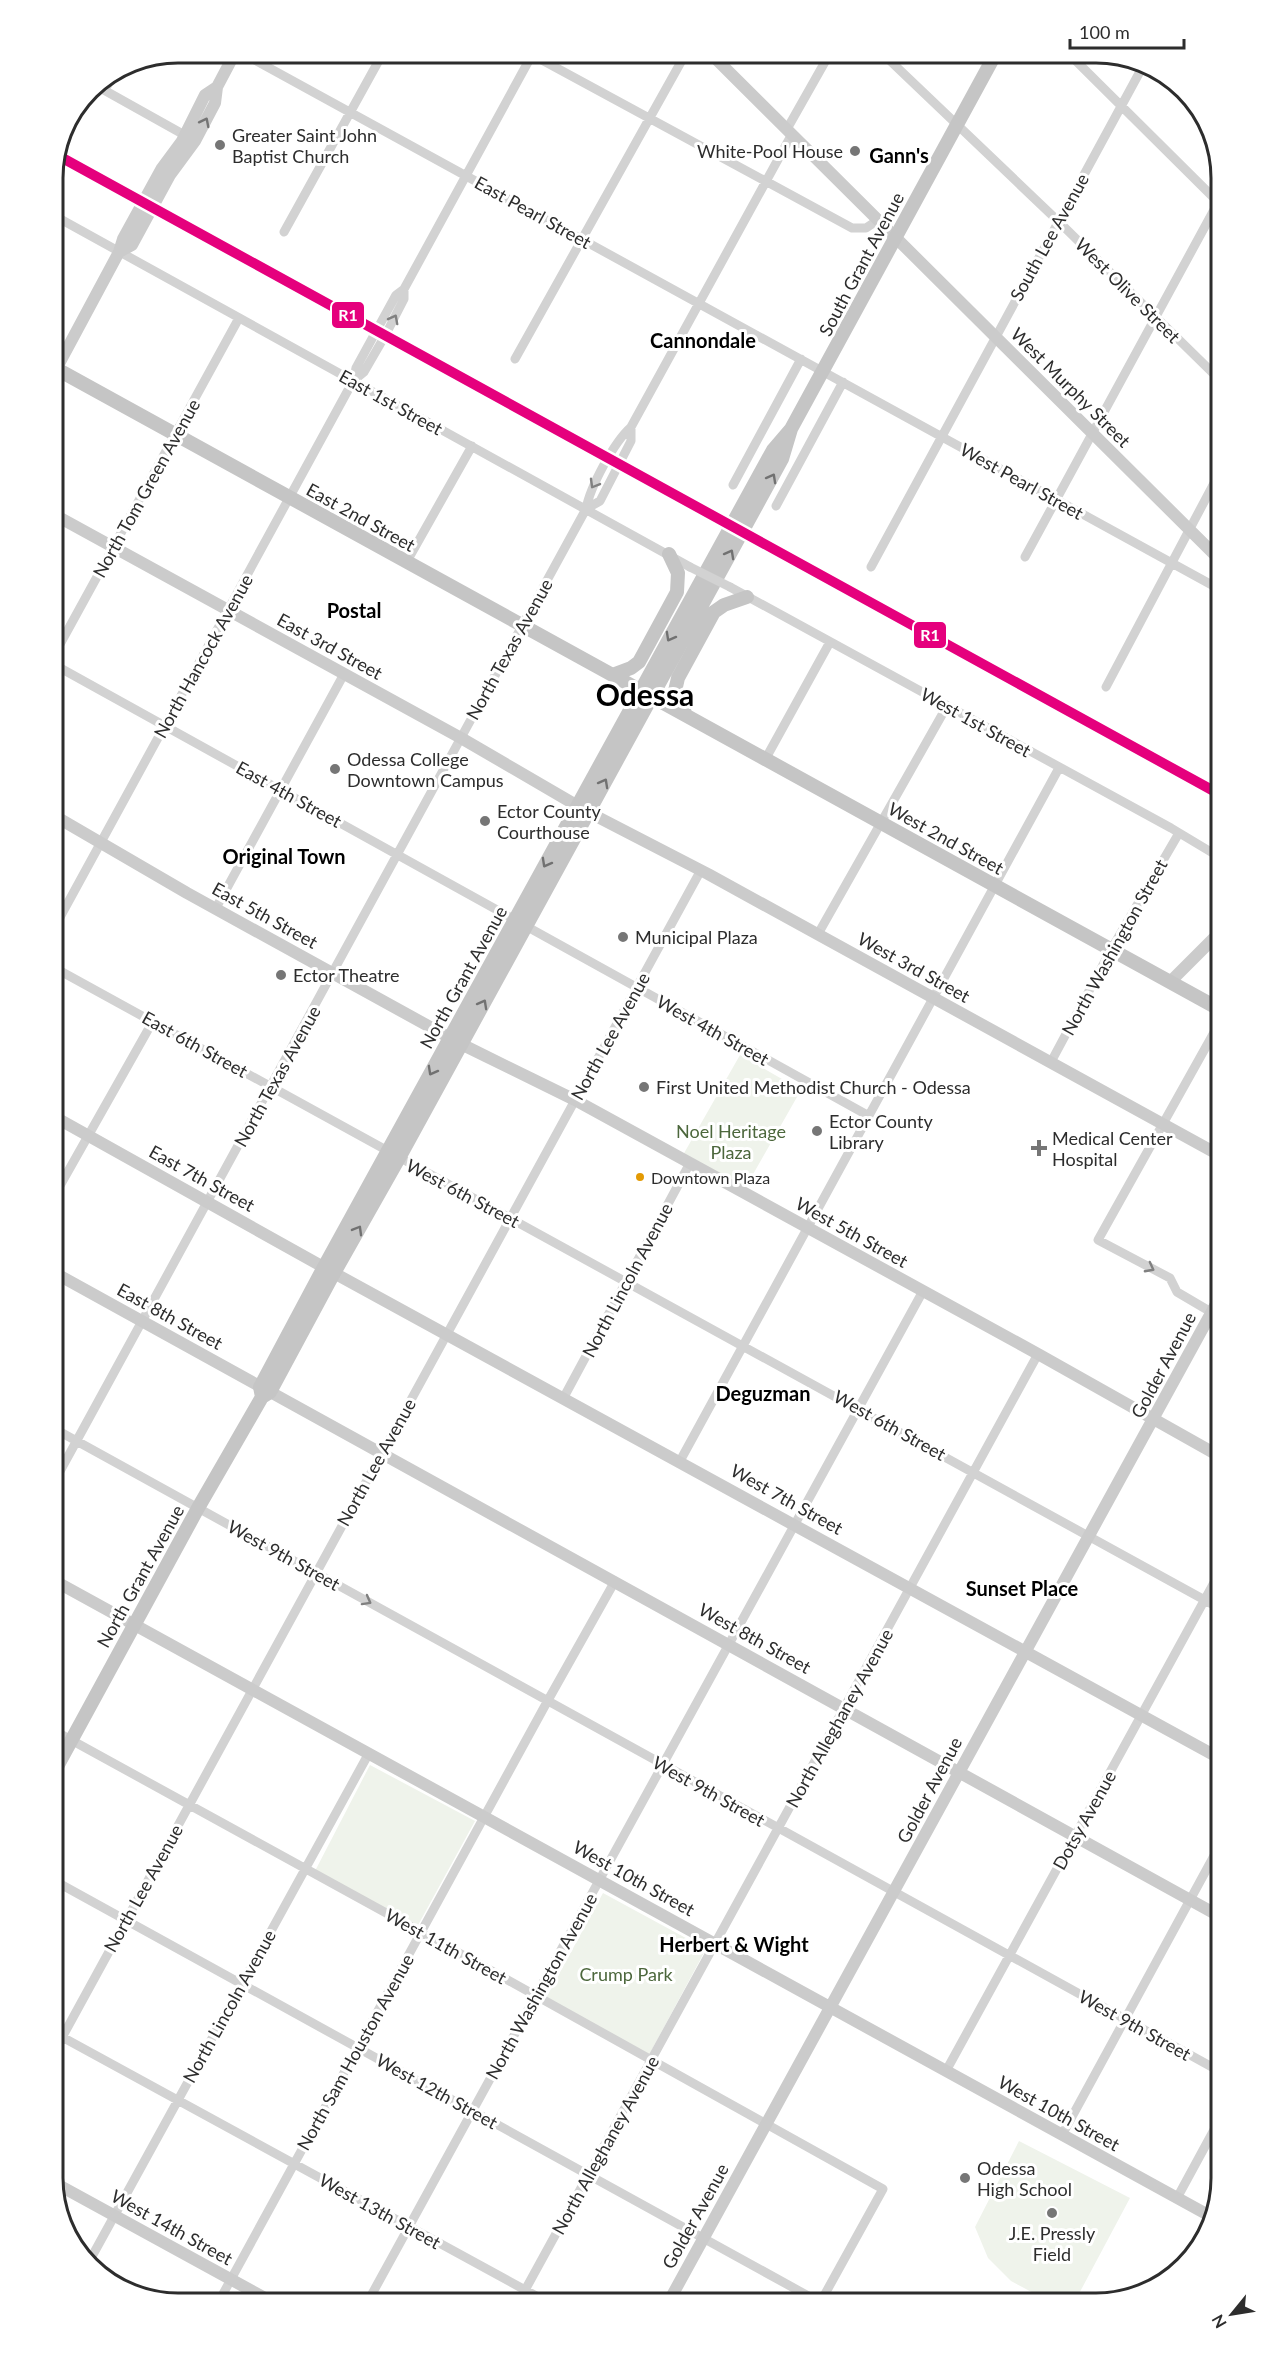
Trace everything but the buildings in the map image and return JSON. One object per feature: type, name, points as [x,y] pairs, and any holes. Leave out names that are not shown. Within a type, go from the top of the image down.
[{"type":"main road","name":"South Grant Avenue","points":[[709,580],[782,459],[791,429],[990,63]]},
{"type":"main road","name":"East 2nd Street","points":[[63,375],[647,693]]},
{"type":"main road","points":[[615,674],[631,668],[642,659],[677,592],[678,573],[669,554]]},
{"type":"main road","name":"North Grant Avenue","points":[[63,1754],[709,580]]},
{"type":"main road","points":[[685,713],[675,691],[678,678],[714,612],[724,604],[747,597]]},
{"type":"main road","name":"West 2nd Street","points":[[647,693],[995,886],[1112,948],[1211,1005]]},
{"type":"street","points":[[63,354],[119,252],[123,239],[148,205],[162,168],[190,138],[215,103],[217,87],[229,63]]},
{"type":"street","name":"East Pearl Street","points":[[262,63],[823,372]]},
{"type":"street","points":[[284,232],[377,63]]},
{"type":"street","name":"North Hancock Avenue","points":[[63,912],[353,381],[364,372],[386,334],[404,299],[404,289],[527,63]]},
{"type":"street","points":[[550,63],[852,228],[866,228],[878,219]]},
{"type":"street","points":[[515,359],[680,63]]},
{"type":"street","name":"West Murphy Street","points":[[720,63],[1211,551]]},
{"type":"street","name":"North Texas Avenue","points":[[63,1465],[586,509],[600,501],[631,441],[631,427],[765,182],[825,63]]},
{"type":"street","name":"West Olive Street","points":[[893,63],[1058,220],[1211,371]]},
{"type":"street","points":[[1078,63],[1211,192]]},
{"type":"street","name":"South Lee Avenue","points":[[871,567],[940,436],[1140,72]]},
{"type":"street","points":[[104,89],[190,138]]},
{"type":"street","points":[[1025,557],[1211,220]]},
{"type":"street","name":"East 1st Street","points":[[63,221],[730,587]]},
{"type":"street","name":"North Tom Green Avenue","points":[[63,639],[239,318]]},
{"type":"street","points":[[733,485],[801,359]]},
{"type":"street","name":"West Pearl Street","points":[[823,372],[1211,584]]},
{"type":"street","points":[[776,506],[843,382]]},
{"type":"street","points":[[406,563],[472,446]]},
{"type":"street","points":[[1106,687],[1211,488]]},
{"type":"street","name":"East 3rd Street","points":[[63,520],[461,738],[583,808]]},
{"type":"street","name":"West 1st Street","points":[[730,587],[1211,852]]},
{"type":"street","points":[[766,758],[830,642]]},
{"type":"street","name":"East 4th Street","points":[[63,670],[520,923]]},
{"type":"street","points":[[216,908],[344,674]]},
{"type":"street","points":[[818,934],[947,706]]},
{"type":"street","points":[[680,1461],[1059,768]]},
{"type":"street","name":"West 3rd Street","points":[[583,808],[701,870],[1211,1151]]},
{"type":"street","name":"East 5th Street","points":[[63,821],[456,1041]]},
{"type":"street","name":"North Washington Street","points":[[1051,1062],[1112,948],[1179,833]]},
{"type":"street","name":"North Lee Avenue","points":[[63,2035],[701,870]]},
{"type":"street","name":"West 4th Street","points":[[520,923],[869,1116]]},
{"type":"street","points":[[1170,982],[1211,941]]},
{"type":"street","name":"East 6th Street","points":[[63,972],[393,1155]]},
{"type":"street","points":[[63,1181],[153,1021]]},
{"type":"street","points":[[1211,1038],[1098,1240],[1170,1278],[1177,1292],[1211,1307]]},
{"type":"street","name":"West 5th Street","points":[[456,1041],[575,1101],[690,1163],[1211,1451]]},
{"type":"street","name":"East 7th Street","points":[[63,1122],[329,1270]]},
{"type":"street","name":"West 6th Street","points":[[393,1155],[974,1471],[1211,1603]]},
{"type":"street","name":"North Lincoln Avenue","points":[[564,1397],[690,1163]]},
{"type":"street","name":"West 7th Street","points":[[329,1270],[1211,1753]]},
{"type":"street","name":"East 8th Street","points":[[63,1277],[142,1320],[264,1392]]},
{"type":"street","name":"North Washington Avenue","points":[[373,2293],[923,1291]]},
{"type":"street","name":"Golder Avenue","points":[[674,2293],[1025,1651],[1211,1318]]},
{"type":"street","name":"North Alleghaney Avenue","points":[[523,2293],[1038,1354]]},
{"type":"street","name":"West 8th Street","points":[[264,1392],[615,1581],[1211,1911]]},
{"type":"street","name":"West 9th Street","points":[[63,1434],[1211,2066]]},
{"type":"street","name":"North Sam Houston Avenue","points":[[224,2293],[615,1581]]},
{"type":"street","name":"West 10th Street","points":[[63,1586],[253,1688],[1205,2214]]},
{"type":"street","name":"Dotsy Avenue","points":[[946,2071],[1211,1589]]},
{"type":"street","name":"West 11th Street","points":[[63,1736],[536,1995],[883,2189],[826,2293]]},
{"type":"street","name":"North Lincoln Avenue","points":[[93,2255],[369,1752]]},
{"type":"street","points":[[1062,2135],[1211,1861]]},
{"type":"street","name":"West 12th Street","points":[[63,1886],[802,2293]]},
{"type":"street","name":"West 13th Street","points":[[63,2038],[531,2293]]},
{"type":"street","points":[[1177,2198],[1211,2135]]},
{"type":"street","name":"West 14th Street","points":[[64,2188],[255,2293]]},
{"type":"green space","name":"Noel Heritage Plaza","points":[[740,1055],[801,1090],[744,1190],[683,1155]]},
{"type":"green space","points":[[370,1765],[475,1821],[417,1927],[315,1871]]},
{"type":"green space","name":"Crump Park","points":[[603,1893],[706,1949],[649,2055],[546,1998]]},
{"type":"green space","name":"J.E. Pressly Field","points":[[1019,2141],[1130,2198],[1079,2293],[1033,2293],[1011,2281],[988,2258],[975,2227]]},
{"type":"transit line","name":"R1","points":[[65,159],[1211,790]]},
{"type":"place","name":"Greater Saint John Baptist Church","points":[[220,145]]},
{"type":"place","name":"White-Pool House","points":[[855,151]]},
{"type":"place","name":"Odessa College Downtown Campus","points":[[335,769]]},
{"type":"place","name":"Ector County Courthouse","points":[[485,821]]},
{"type":"place","name":"Municipal Plaza","points":[[623,937]]},
{"type":"place","name":"Ector Theatre","points":[[281,975]]},
{"type":"place","name":"First United Methodist Church - Odessa","points":[[644,1087]]},
{"type":"place","name":"Ector County Library","points":[[817,1131]]},
{"type":"place","name":"Medical Center Hospital","points":[[1039,1148]]},
{"type":"place","name":"Downtown Plaza","points":[[640,1177]]},
{"type":"place","name":"Odessa High School","points":[[965,2178]]},
{"type":"place","name":"J.E. Pressly Field","points":[[1052,2213]]},
{"type":"district","name":"Gann's","points":[[899,155]]},
{"type":"district","name":"Cannondale","points":[[703,340]]},
{"type":"district","name":"Postal","points":[[354,610]]},
{"type":"district","name":"Odessa","points":[[645,694]]},
{"type":"district","name":"Original Town","points":[[284,856]]},
{"type":"district","name":"Deguzman","points":[[763,1393]]},
{"type":"district","name":"Sunset Place","points":[[1022,1588]]},
{"type":"district","name":"Herbert & Wight","points":[[734,1944]]}]
